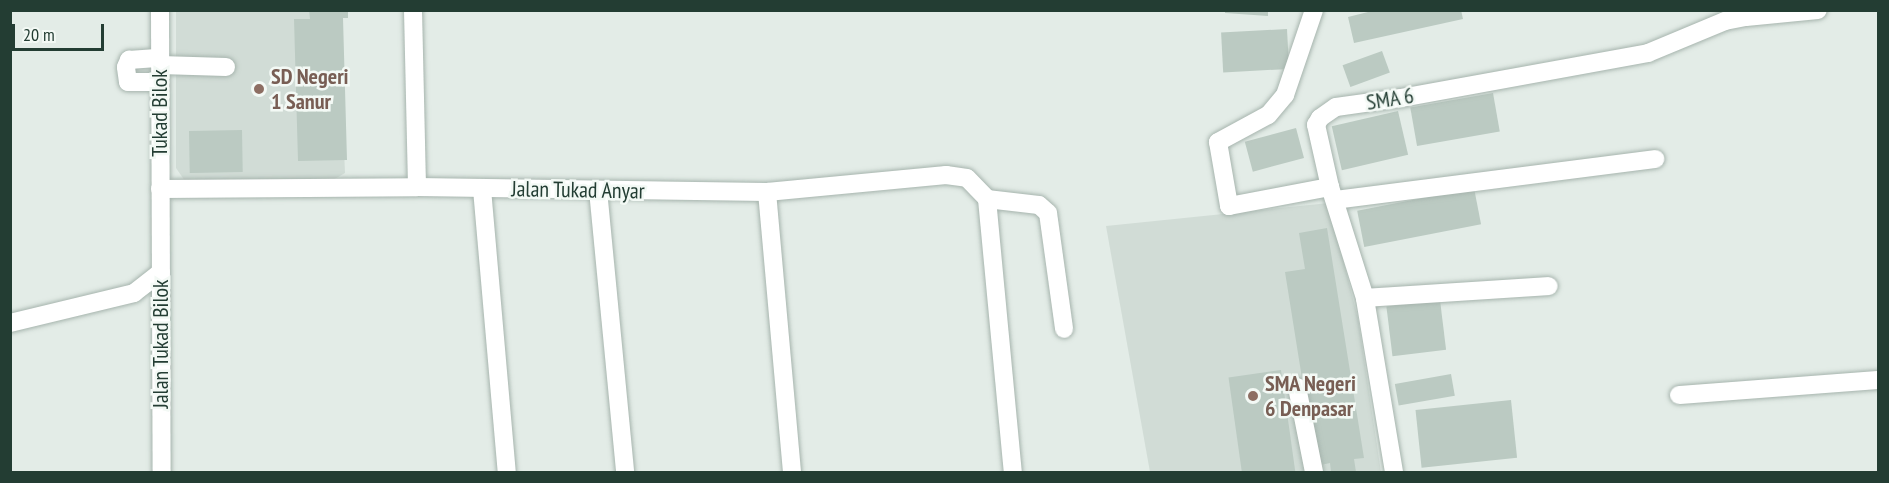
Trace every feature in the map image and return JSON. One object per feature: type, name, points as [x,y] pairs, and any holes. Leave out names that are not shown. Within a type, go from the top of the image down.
[{"type":"street","name":"Tukad Bilok","points":[[160,10],[160,215]]},
{"type":"street","points":[[413,10],[417,187]]},
{"type":"street","points":[[1314,10],[1285,95],[1268,115],[1218,142],[1229,206],[1655,159]]},
{"type":"street","name":"SMA 6","points":[[1394,472],[1365,298],[1333,194],[1316,125],[1320,118],[1336,107],[1401,98],[1648,53],[1724,16],[1818,10]]},
{"type":"street","points":[[160,68],[226,67]]},
{"type":"street","name":"Jalan Tukad Anyar","points":[[160,192],[417,187],[766,192],[946,175],[967,178],[987,199]]},
{"type":"street","points":[[482,189],[507,472]]},
{"type":"street","points":[[598,190],[625,472]]},
{"type":"street","points":[[766,192],[792,472]]},
{"type":"street","points":[[1012,472],[987,199],[1039,205],[1048,213],[1064,329]]},
{"type":"street","name":"Jalan Tukad Bilok","points":[[160,215],[162,472]]},
{"type":"street","points":[[10,323],[134,293],[161,272]]},
{"type":"street","points":[[1365,298],[1549,286]]},
{"type":"street","points":[[134,293],[161,304]]},
{"type":"street","points":[[1679,395],[1878,380]]},
{"type":"street","points":[[1297,387],[1314,472]]},
{"type":"shaded area","name":"SD Negeri 1 Sanur","points":[[176,11],[338,11],[345,173],[333,180],[185,181],[176,168]]},
{"type":"shaded area","name":"SMA Negeri 6 Denpasar","points":[[1329,203],[1358,319],[1381,472],[1150,472],[1106,226]]},
{"type":"building","points":[[309,10],[348,10],[348,18],[343,18],[347,160],[298,161],[294,19],[310,19]]},
{"type":"building","points":[[1225,10],[1268,10],[1268,16],[1225,13]]},
{"type":"building","points":[[1376,10],[1461,10],[1463,19],[1354,43],[1348,17]]},
{"type":"building","points":[[1287,29],[1289,69],[1223,72],[1221,32]]},
{"type":"building","points":[[1382,51],[1390,73],[1350,87],[1343,65]]},
{"type":"building","points":[[1493,93],[1500,131],[1417,146],[1410,108]]},
{"type":"building","points":[[1398,111],[1408,155],[1342,170],[1332,126]]},
{"type":"building","points":[[1296,128],[1304,158],[1253,172],[1245,142]]},
{"type":"building","points":[[242,130],[243,172],[190,173],[189,131]]},
{"type":"building","points":[[1474,188],[1481,224],[1364,247],[1357,211]]},
{"type":"building","points":[[1327,228],[1364,458],[1354,459],[1356,472],[1331,472],[1330,463],[1316,466],[1285,272],[1305,269],[1299,233]]},
{"type":"building","points":[[1440,300],[1446,350],[1392,356],[1386,307]]},
{"type":"building","points":[[1281,370],[1295,472],[1242,472],[1229,377]]},
{"type":"building","points":[[1451,374],[1455,396],[1399,406],[1395,384]]},
{"type":"building","points":[[1511,400],[1517,458],[1422,468],[1416,410]]},
{"type":"place","name":"SD Negeri 1 Sanur","points":[[259,89]]},
{"type":"place","name":"SMA Negeri 6 Denpasar","points":[[1253,396]]}]
